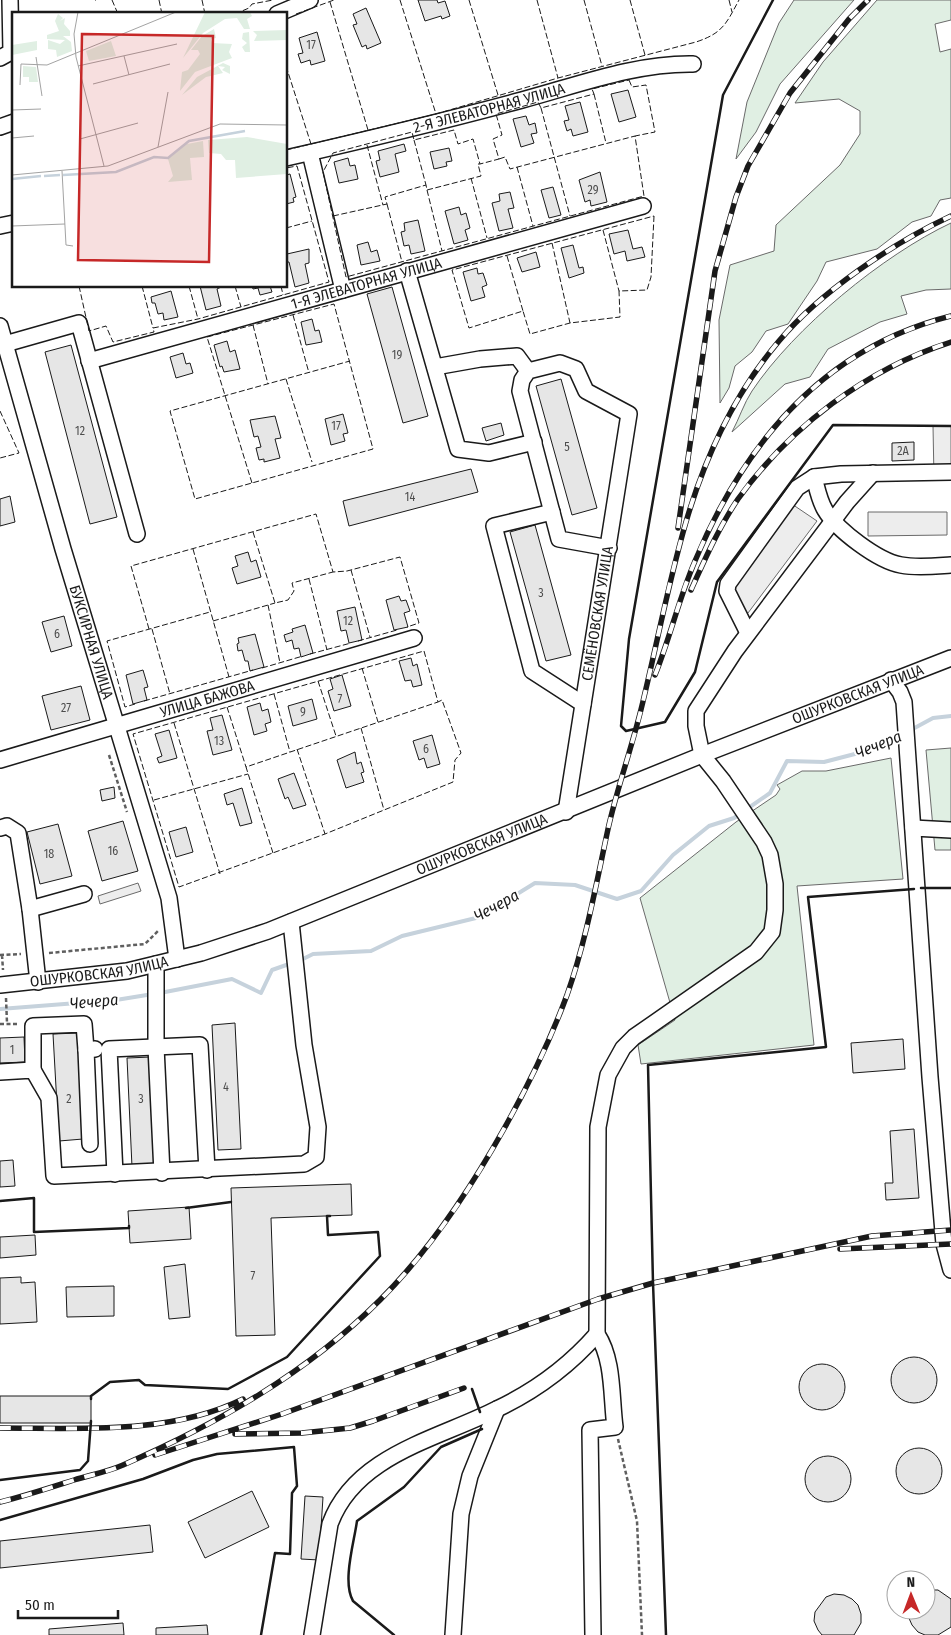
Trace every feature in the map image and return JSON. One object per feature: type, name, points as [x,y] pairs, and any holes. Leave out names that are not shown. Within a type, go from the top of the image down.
[{"type":"street","points":[[0,58],[11,52],[10,0]]},
{"type":"street","points":[[282,12],[310,0]]},
{"type":"street","name":"2-Я ЭЛЕВАТОРНАЯ УЛИЦА","points":[[288,158],[473,113],[637,69],[672,63],[693,64]]},
{"type":"street","points":[[0,127],[12,123]]},
{"type":"street","points":[[310,153],[343,290]]},
{"type":"street","name":"1-Я ЭЛЕВАТОРНАЯ УЛИЦА","points":[[89,360],[643,206]]},
{"type":"street","points":[[407,271],[458,449],[489,452],[534,442]]},
{"type":"street","points":[[5,344],[79,323],[137,534]]},
{"type":"street","name":"БУКСИРНАЯ УЛИЦА","points":[[0,326],[63,549],[110,728],[169,898],[177,959]]},
{"type":"street","points":[[435,367],[480,359],[517,356],[528,371],[522,380],[520,391],[559,539],[609,548]]},
{"type":"street","name":"СЕМЁНОВСКАЯ УЛИЦА","points":[[528,371],[560,363],[576,369],[586,391],[629,414],[566,812]]},
{"type":"street","points":[[748,633],[727,591],[728,584],[797,488],[814,477],[841,474],[951,472]]},
{"type":"street","points":[[593,1635],[590,1430],[615,1427],[608,1364],[604,1345],[597,1334],[597,1156],[601,1100],[608,1075],[623,1048],[634,1037],[756,952],[767,941],[774,922],[775,884],[770,855],[764,842],[723,781],[702,755],[696,726],[696,711],[748,633],[833,521],[873,473]]},
{"type":"street","points":[[814,477],[822,502],[833,521],[858,543],[882,558],[900,565],[951,565]]},
{"type":"street","points":[[552,512],[494,526],[532,672],[583,704]]},
{"type":"street","name":"УЛИЦА БАЖОВА","points":[[0,760],[414,638]]},
{"type":"street","name":"ОШУРКОВСКАЯ УЛИЦА","points":[[0,985],[118,973],[202,953],[291,922],[566,812],[702,755],[951,658]]},
{"type":"street","points":[[891,680],[900,692],[904,702],[930,1077],[944,1244],[951,1270]]},
{"type":"street","points":[[0,828],[7,826],[18,833],[30,909],[38,982]]},
{"type":"street","points":[[913,828],[951,830]]},
{"type":"street","points":[[30,909],[84,894]]},
{"type":"street","points":[[90,1144],[84,1024],[33,1026],[33,1070],[48,1098],[54,1176],[304,1164],[316,1156],[318,1126],[304,1045],[291,922]]},
{"type":"street","points":[[156,964],[156,1047],[162,1172]]},
{"type":"street","points":[[86,1050],[200,1045],[207,1170]]},
{"type":"street","points":[[109,1049],[115,1174]]},
{"type":"street","points":[[0,1072],[33,1070]]},
{"type":"street","points":[[312,1635],[330,1524],[336,1508],[349,1491],[384,1461],[528,1393],[566,1365],[597,1334]]},
{"type":"street","points":[[453,1635],[461,1514],[470,1476],[497,1409]]},
{"type":"path","points":[[110,728],[129,817]]},
{"type":"path","points":[[0,955],[35,954],[145,944],[159,931],[158,922]]},
{"type":"path","points":[[6,1004],[7,1023]]},
{"type":"path","points":[[0,1024],[33,1026]]},
{"type":"path","points":[[615,1427],[637,1521],[642,1635]]},
{"type":"green space","points":[[794,0],[854,0],[780,84],[756,132],[736,159],[747,102],[779,23]]},
{"type":"green space","points":[[877,0],[951,0],[951,20],[935,24],[940,52],[951,49],[951,198],[940,200],[931,216],[912,222],[877,249],[826,262],[817,281],[788,324],[766,331],[752,352],[735,366],[729,388],[720,403],[719,320],[730,265],[774,251],[776,225],[840,165],[860,134],[860,111],[839,99],[795,103],[823,62]]},
{"type":"green space","points":[[951,223],[951,289],[926,290],[901,296],[907,314],[880,322],[828,349],[810,377],[785,384],[732,432],[752,391],[791,343],[815,319],[842,295],[897,254]]},
{"type":"green space","points":[[951,748],[951,850],[935,850],[926,750]]},
{"type":"green space","points":[[891,758],[903,879],[797,886],[814,1045],[641,1064],[638,1045],[675,1020],[640,898],[736,822],[776,795],[780,789],[777,785],[802,771],[826,771]]},
{"type":"shaded area","points":[[933,426],[951,426],[951,479],[934,479]]},
{"type":"shaded area","points":[[783,498],[817,521],[748,613],[735,620],[721,583]]},
{"type":"shaded area","points":[[868,512],[947,512],[947,535],[868,536]]},
{"type":"shaded area","points":[[138,883],[141,891],[100,904],[98,896]]},
{"type":"building","points":[[418,0],[437,0],[438,3],[445,1],[450,16],[442,19],[441,16],[425,21]]},
{"type":"building","points":[[366,8],[381,43],[367,49],[366,45],[362,47],[353,25],[357,24],[353,14]]},
{"type":"building","points":[[317,32],[325,61],[311,65],[310,60],[301,63],[298,54],[303,53],[299,38]]},
{"type":"building","points":[[628,90],[636,117],[619,122],[611,94]]},
{"type":"building","points":[[580,102],[588,132],[573,136],[571,129],[567,131],[564,121],[569,120],[565,106]]},
{"type":"building","points":[[526,116],[529,125],[535,123],[537,133],[531,134],[534,143],[521,147],[513,119]]},
{"type":"building","points":[[404,144],[406,151],[395,154],[399,172],[380,177],[376,161],[380,160],[378,151]]},
{"type":"building","points":[[449,148],[452,161],[446,162],[447,166],[434,169],[430,152]]},
{"type":"building","points":[[348,158],[350,166],[355,165],[358,179],[339,183],[334,162]]},
{"type":"building","points":[[600,172],[607,202],[591,206],[590,200],[585,202],[579,180]]},
{"type":"building","points":[[288,174],[290,174],[296,197],[293,198],[294,202],[288,204]]},
{"type":"building","points":[[553,187],[561,215],[549,218],[541,190]]},
{"type":"building","points":[[510,192],[514,208],[508,209],[513,228],[499,231],[492,203],[500,201],[499,194]]},
{"type":"building","points":[[459,207],[461,215],[466,213],[470,228],[465,230],[468,240],[454,244],[445,211]]},
{"type":"building","points":[[418,220],[425,251],[411,254],[409,245],[404,246],[401,232],[405,231],[404,223]]},
{"type":"building","points":[[628,230],[633,249],[642,247],[645,257],[627,261],[625,251],[614,254],[609,234]]},
{"type":"building","points":[[368,242],[371,252],[377,250],[380,261],[361,265],[357,245]]},
{"type":"building","points":[[573,245],[579,268],[583,267],[584,273],[569,278],[561,248]]},
{"type":"building","points":[[309,249],[309,263],[305,264],[309,283],[295,287],[288,262],[288,254]]},
{"type":"building","points":[[536,252],[540,267],[522,272],[517,258]]},
{"type":"building","points":[[477,268],[478,274],[483,273],[487,285],[482,287],[485,297],[471,301],[463,272]]},
{"type":"building","points":[[392,287],[428,416],[403,423],[367,294]]},
{"type":"building","points":[[200,288],[219,288],[217,289],[221,306],[206,310]]},
{"type":"building","points":[[258,288],[271,288],[272,292],[260,295]]},
{"type":"building","points":[[171,291],[178,317],[164,320],[163,313],[158,314],[151,297]]},
{"type":"building","points":[[312,319],[315,331],[319,330],[322,342],[306,345],[301,322]]},
{"type":"building","points":[[227,341],[230,352],[235,350],[240,369],[224,372],[222,366],[220,367],[214,345]]},
{"type":"building","points":[[71,345],[117,517],[90,524],[45,352]]},
{"type":"building","points":[[183,353],[186,364],[190,363],[193,373],[176,378],[170,357]]},
{"type":"building","points":[[561,379],[597,508],[572,515],[536,386]]},
{"type":"building","points":[[343,414],[348,433],[343,434],[345,441],[331,445],[325,419]]},
{"type":"building","points":[[275,416],[281,438],[275,439],[280,458],[264,462],[264,459],[259,460],[256,448],[261,447],[258,436],[254,437],[250,420]]},
{"type":"building","points":[[501,423],[504,435],[486,441],[482,428]]},
{"type":"building","points":[[914,442],[914,460],[892,461],[892,443]]},
{"type":"building","points":[[471,469],[478,492],[349,526],[343,501]]},
{"type":"building","points":[[10,496],[15,522],[0,526],[0,499]]},
{"type":"building","points":[[535,525],[571,655],[546,661],[510,532]]},
{"type":"building","points":[[248,552],[251,562],[256,560],[261,577],[237,584],[232,568],[238,566],[235,556]]},
{"type":"building","points":[[399,596],[401,601],[406,600],[410,611],[404,613],[408,627],[394,630],[386,600]]},
{"type":"building","points":[[355,607],[362,640],[349,643],[346,630],[341,631],[337,611]]},
{"type":"building","points":[[64,616],[72,646],[51,652],[42,622]]},
{"type":"building","points":[[305,625],[313,653],[301,657],[299,648],[294,649],[292,640],[286,642],[284,635],[293,632],[292,629]]},
{"type":"building","points":[[255,634],[264,667],[250,671],[248,661],[245,661],[242,650],[238,651],[237,644],[239,643],[238,638]]},
{"type":"building","points":[[411,658],[413,666],[417,664],[422,685],[413,687],[411,680],[405,681],[399,661]]},
{"type":"building","points":[[143,670],[148,687],[144,688],[147,700],[133,704],[126,675]]},
{"type":"building","points":[[342,675],[351,706],[334,711],[328,691],[333,689],[330,679]]},
{"type":"building","points":[[81,686],[90,720],[51,730],[42,696]]},
{"type":"building","points":[[312,699],[317,719],[293,726],[288,706]]},
{"type":"building","points":[[260,703],[262,711],[268,709],[271,722],[265,724],[267,731],[254,735],[247,707]]},
{"type":"building","points":[[222,715],[232,750],[213,755],[207,731],[213,730],[210,718]]},
{"type":"building","points":[[169,730],[177,758],[159,763],[157,758],[162,756],[155,734]]},
{"type":"building","points":[[432,735],[440,764],[427,768],[424,758],[419,760],[413,741]]},
{"type":"building","points":[[355,752],[357,764],[361,762],[364,772],[361,773],[364,782],[346,788],[337,760]]},
{"type":"building","points":[[294,773],[306,805],[293,809],[288,797],[285,799],[278,779]]},
{"type":"building","points":[[114,787],[115,798],[102,801],[100,790]]},
{"type":"building","points":[[242,788],[252,823],[240,826],[233,803],[227,805],[224,794]]},
{"type":"building","points":[[123,821],[138,871],[102,881],[88,831]]},
{"type":"building","points":[[58,824],[72,876],[40,884],[27,832]]},
{"type":"building","points":[[186,827],[193,852],[176,857],[169,832]]},
{"type":"building","points":[[235,1023],[241,1149],[218,1150],[212,1025]]},
{"type":"building","points":[[78,1033],[83,1139],[59,1141],[53,1034]]},
{"type":"building","points":[[24,1037],[25,1062],[0,1063],[0,1038]]},
{"type":"building","points":[[903,1039],[905,1069],[853,1073],[851,1043]]},
{"type":"building","points":[[151,1057],[156,1166],[132,1167],[127,1058]]},
{"type":"building","points":[[914,1129],[919,1198],[886,1200],[885,1183],[893,1183],[890,1131]]},
{"type":"building","points":[[13,1160],[15,1186],[0,1187],[0,1161]]},
{"type":"building","points":[[351,1184],[352,1215],[271,1218],[275,1335],[236,1336],[231,1188]]},
{"type":"building","points":[[189,1207],[191,1239],[130,1243],[128,1211]]},
{"type":"building","points":[[35,1235],[36,1255],[0,1258],[0,1237]]},
{"type":"building","points":[[185,1264],[190,1317],[169,1319],[164,1267]]},
{"type":"building","points":[[21,1277],[21,1283],[35,1282],[37,1322],[0,1324],[0,1278]]},
{"type":"building","points":[[114,1286],[114,1316],[67,1317],[66,1287]]},
{"type":"building","points":[[919,1357],[931,1363],[936,1371],[936,1389],[931,1397],[923,1402],[909,1403],[897,1397],[892,1389],[891,1375],[897,1363],[905,1358]]},
{"type":"building","points":[[827,1364],[839,1370],[844,1378],[844,1396],[839,1404],[831,1409],[817,1410],[805,1404],[800,1396],[799,1382],[805,1370],[813,1365]]},
{"type":"building","points":[[0,1396],[91,1396],[91,1423],[0,1423]]},
{"type":"building","points":[[924,1448],[936,1454],[941,1462],[941,1480],[936,1488],[928,1493],[914,1494],[902,1488],[897,1480],[896,1466],[902,1454],[910,1449]]},
{"type":"building","points":[[833,1456],[845,1462],[850,1470],[850,1488],[845,1496],[837,1501],[823,1502],[811,1496],[806,1488],[805,1474],[811,1462],[819,1457]]},
{"type":"building","points":[[252,1491],[269,1527],[205,1558],[188,1522]]},
{"type":"building","points":[[305,1496],[323,1497],[319,1560],[301,1559]]},
{"type":"building","points":[[150,1525],[153,1552],[0,1568],[0,1541]]},
{"type":"building","points":[[936,1590],[951,1599],[951,1627],[938,1635],[925,1635],[918,1632],[910,1620],[936,1620]]},
{"type":"building","points":[[834,1594],[844,1595],[858,1605],[861,1623],[854,1635],[822,1635],[818,1630],[814,1621],[815,1612],[826,1597]]},
{"type":"building","points":[[123,1623],[124,1635],[49,1635],[49,1629]]},
{"type":"building","points":[[207,1625],[208,1635],[156,1635],[156,1628]]},
{"type":"waterway","name":"Чечера","points":[[909,731],[933,718],[951,716]]},
{"type":"waterway","name":"Чечера","points":[[747,809],[770,793],[787,761],[824,762],[874,749],[903,734]]},
{"type":"waterway","name":"Чечера","points":[[299,961],[313,954],[371,951],[402,936],[480,917],[535,883],[575,885],[617,899],[641,891],[673,855],[709,826],[734,818],[741,813]]},
{"type":"waterway","name":"Чечера","points":[[160,993],[232,979],[261,993],[272,970],[292,963]]},
{"type":"waterway","name":"Чечера","points":[[0,1009],[116,1000],[153,994]]},
{"type":"railway","points":[[678,528],[715,271],[736,197],[748,166],[790,93],[849,19],[868,0]]},
{"type":"railway","points":[[0,1502],[105,1472],[123,1465],[193,1432],[259,1395],[322,1351],[352,1326],[399,1280],[433,1239],[464,1195],[505,1127],[539,1062],[567,995],[585,934],[612,812],[640,714],[686,522],[702,474],[723,427],[735,404],[763,361],[779,341],[815,305],[836,287],[882,254],[951,216]]},
{"type":"railway","points":[[655,675],[689,575],[715,518],[738,478],[764,441],[793,407],[827,377],[864,351],[905,331],[951,316]]},
{"type":"railway","points":[[691,590],[731,510],[781,448],[832,404],[860,385],[889,368],[951,342]]},
{"type":"railway","points":[[155,1455],[282,1414],[598,1299],[653,1283],[872,1236],[951,1230]]},
{"type":"railway","points":[[840,1249],[951,1244]]},
{"type":"railway","points":[[235,1434],[302,1433],[350,1428],[464,1388]]},
{"type":"railway","points":[[0,1428],[93,1428],[155,1424],[215,1411],[243,1399]]},
{"type":"fence","points":[[112,0],[117,12]]},
{"type":"fence","points":[[159,0],[162,12]]},
{"type":"fence","points":[[202,0],[205,12]]},
{"type":"fence","points":[[240,12],[249,8],[252,4],[273,0]]},
{"type":"fence","points":[[296,14],[334,0]]},
{"type":"fence","points":[[400,0],[436,114]]},
{"type":"fence","points":[[469,0],[498,95]]},
{"type":"fence","points":[[537,0],[558,78]]},
{"type":"fence","points":[[584,0],[602,66]]},
{"type":"fence","points":[[630,0],[645,55]]},
{"type":"fence","points":[[729,0],[732,12]]},
{"type":"fence","points":[[288,150],[436,114],[558,78],[696,42],[705,39],[723,27],[739,0]]},
{"type":"fence","points":[[330,2],[368,130]]},
{"type":"fence","points":[[288,72],[311,144]]},
{"type":"fence","points":[[629,80],[632,87],[646,85],[655,132],[635,136],[644,196],[346,277],[323,172],[333,153],[412,132],[414,140],[454,130],[458,144],[473,139],[480,164],[499,159],[493,139],[502,135],[496,114],[538,102],[541,108],[594,94],[592,89],[629,80]]},
{"type":"fence","points":[[594,94],[606,143]]},
{"type":"fence","points":[[541,108],[570,216]]},
{"type":"fence","points":[[499,159],[505,157],[510,169],[635,136]]},
{"type":"fence","points":[[414,140],[426,185]]},
{"type":"fence","points":[[367,145],[383,205]]},
{"type":"fence","points":[[333,216],[387,204],[385,197],[426,185],[427,190],[481,176],[478,164],[480,164]]},
{"type":"fence","points":[[79,288],[89,331],[106,326],[113,342],[154,332],[153,328],[198,319],[329,282],[297,166],[288,168]]},
{"type":"fence","points":[[517,167],[533,226]]},
{"type":"fence","points":[[471,178],[487,238]]},
{"type":"fence","points":[[427,190],[442,251]]},
{"type":"fence","points":[[387,204],[402,262]]},
{"type":"fence","points":[[654,216],[651,277],[647,290],[619,291],[620,317],[570,323],[530,334],[523,311],[469,328],[452,270],[654,216]]},
{"type":"fence","points":[[288,227],[312,221]]},
{"type":"fence","points":[[603,230],[619,291]]},
{"type":"fence","points":[[552,243],[570,323]]},
{"type":"fence","points":[[507,256],[523,311]]},
{"type":"fence","points":[[143,288],[153,328]]},
{"type":"fence","points":[[190,288],[198,319]]},
{"type":"fence","points":[[236,288],[241,307]]},
{"type":"fence","points":[[281,288],[283,295]]},
{"type":"fence","points":[[252,483],[207,337],[334,304],[373,449],[195,499],[170,411],[350,361]]},
{"type":"fence","points":[[293,315],[309,373]]},
{"type":"fence","points":[[253,325],[268,384]]},
{"type":"fence","points":[[286,379],[312,462]]},
{"type":"fence","points":[[0,411],[19,453],[0,458]]},
{"type":"fence","points":[[149,629],[131,566],[316,514],[333,572],[347,571],[400,557],[419,623],[407,627]]},
{"type":"fence","points":[[253,532],[275,603],[288,600],[294,591],[292,583],[333,572]]},
{"type":"fence","points":[[193,549],[229,677]]},
{"type":"fence","points":[[351,570],[370,637]]},
{"type":"fence","points":[[309,579],[327,650]]},
{"type":"fence","points":[[213,621],[275,603]]},
{"type":"fence","points":[[268,605],[280,663]]},
{"type":"fence","points":[[135,704],[125,707],[107,641],[210,612]]},
{"type":"fence","points":[[152,629],[170,694]]},
{"type":"fence","points":[[358,641],[397,630]]},
{"type":"fence","points":[[310,654],[351,643]]},
{"type":"fence","points":[[424,651],[438,702],[442,700],[461,753],[455,760],[453,782],[325,834],[179,887],[133,734],[424,651]]},
{"type":"fence","points":[[262,668],[303,656]]},
{"type":"fence","points":[[362,668],[378,722]]},
{"type":"fence","points":[[144,701],[253,670]]},
{"type":"fence","points":[[318,681],[336,736]]},
{"type":"fence","points":[[274,694],[290,752]]},
{"type":"fence","points":[[273,853],[246,767],[438,702]]},
{"type":"fence","points":[[227,707],[246,767]]},
{"type":"fence","points":[[174,723],[220,874]]},
{"type":"fence","points":[[361,728],[384,810]]},
{"type":"fence","points":[[297,749],[325,834]]},
{"type":"fence","points":[[154,800],[248,774]]},
{"type":"wall","points":[[773,0],[723,95],[629,639],[621,726],[626,731],[665,722],[695,672],[717,582],[833,425],[951,426]]},
{"type":"wall","points":[[921,888],[951,888]]},
{"type":"wall","points":[[666,1635],[653,1283],[648,1065],[826,1047],[808,897],[914,889]]},
{"type":"wall","points":[[0,1201],[34,1198],[34,1232],[129,1228],[129,1226]]},
{"type":"wall","points":[[186,1208],[231,1202]]},
{"type":"wall","points":[[91,1399],[91,1396],[110,1382],[139,1380],[145,1385],[228,1389],[287,1357],[380,1256],[378,1232],[328,1235],[327,1216],[330,1216]]},
{"type":"wall","points":[[472,1389],[480,1412]]},
{"type":"wall","points":[[0,1480],[80,1470],[88,1461],[91,1421]]},
{"type":"wall","points":[[394,1635],[353,1601],[350,1593],[349,1573],[357,1521],[404,1487],[441,1447],[482,1429]]},
{"type":"wall","points":[[0,1520],[143,1479],[193,1460],[217,1454],[294,1447],[297,1486],[292,1493],[290,1554],[275,1553],[261,1635]]}]
